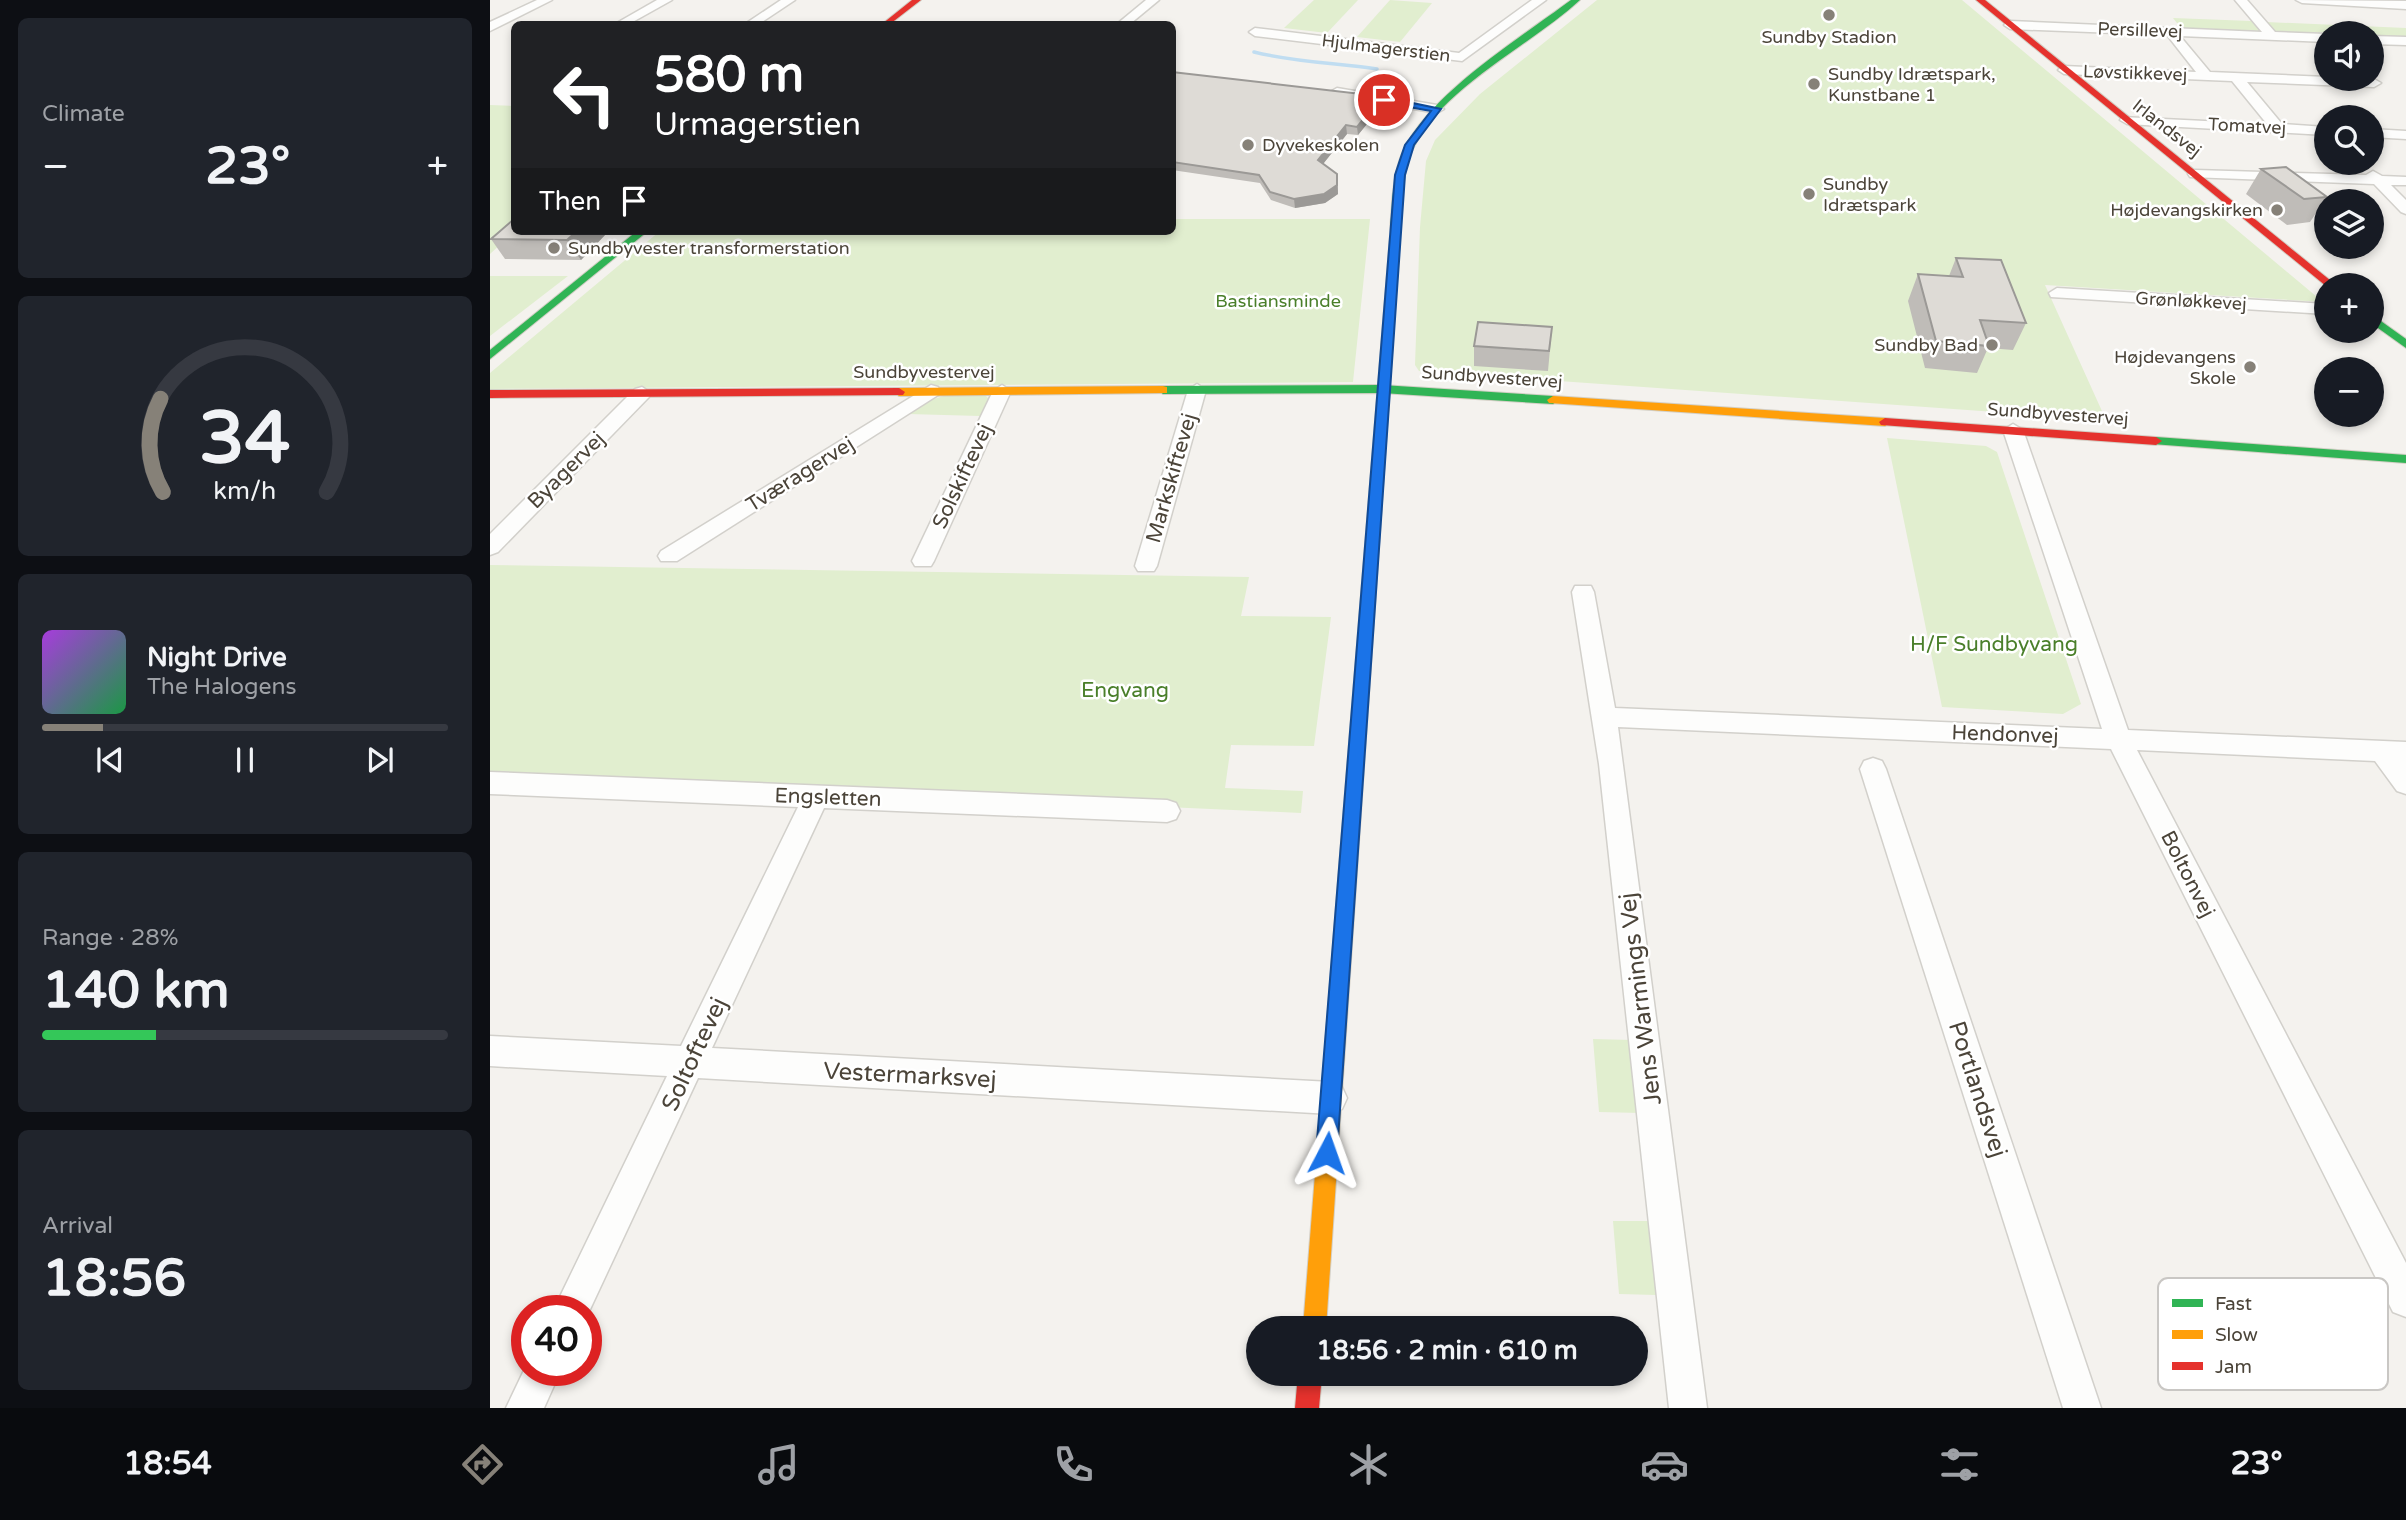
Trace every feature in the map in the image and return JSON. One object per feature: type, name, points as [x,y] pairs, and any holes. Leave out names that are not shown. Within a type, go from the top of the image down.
[{"type":"street","points":[[492,28],[545,0]]},
{"type":"street","points":[[627,21],[666,0]]},
{"type":"street","points":[[756,21],[789,0]]},
{"type":"street","points":[[890,21],[917,0]]},
{"type":"street","points":[[1127,21],[1153,0]]},
{"type":"street","name":"Hjulmagerstien","points":[[1255,32],[1462,57],[1540,0]]},
{"type":"street","points":[[1315,1316],[1400,175],[1410,145],[1437,109],[1576,0]]},
{"type":"street","name":"Irlandsvej","points":[[1980,0],[2316,273]]},
{"type":"street","points":[[2241,0],[2271,35]]},
{"type":"street","points":[[2302,0],[2406,5]]},
{"type":"street","points":[[1507,25],[1536,32]]},
{"type":"street","name":"Persillevej","points":[[2010,25],[2314,37]]},
{"type":"street","points":[[492,28],[511,31]]},
{"type":"street","name":"Løvstikkevej","points":[[2170,31],[2206,76]]},
{"type":"street","points":[[2384,40],[2406,41]]},
{"type":"street","name":"Løvstikkevej","points":[[2064,70],[2314,80]]},
{"type":"street","points":[[2236,77],[2278,128]]},
{"type":"street","points":[[1321,90],[1437,109]]},
{"type":"street","name":"Tomatvej","points":[[2127,120],[2314,130]]},
{"type":"street","points":[[2384,134],[2406,135]]},
{"type":"street","points":[[2195,174],[2406,181]]},
{"type":"street","points":[[2373,175],[2406,209]]},
{"type":"street","points":[[490,356],[638,235]]},
{"type":"street","name":"Grønløkkevej","points":[[2057,293],[2314,308]]},
{"type":"street","points":[[2384,327],[2406,345]]},
{"type":"street","name":"Sundbyvestervej","points":[[490,394],[1382,389],[2013,429],[2406,459]]},
{"type":"street","name":"Markskiftevej","points":[[1146,566],[1197,390]]},
{"type":"street","name":"Tværagervej","points":[[669,556],[931,391]]},
{"type":"street","name":"Solskiftevej","points":[[923,561],[1002,391]]},
{"type":"street","name":"Byagervej","points":[[490,547],[642,393]]},
{"type":"street","name":"Boltonvej","points":[[2013,429],[2118,738],[2406,1299]]},
{"type":"street","name":"Jens Warmings Vej","points":[[1583,592],[1605,717],[1688,1408]]},
{"type":"street","name":"Hendonvej","points":[[1605,717],[2395,752]]},
{"type":"street","points":[[2395,752],[2406,783]]},
{"type":"street","name":"Portlandsvej","points":[[1873,769],[2082,1408]]},
{"type":"street","name":"Engsletten","points":[[490,783],[1167,811]]},
{"type":"street","name":"Soltoftevej","points":[[579,1295],[816,797]]},
{"type":"street","name":"Vestermarksvej","points":[[490,1051],[1331,1098]]},
{"type":"street","points":[[525,1408],[535,1386]]},
{"type":"street","points":[[1307,1408],[1309,1386]]},
{"type":"green space","points":[[1314,0],[1358,0],[1327,33],[1284,28]]},
{"type":"green space","points":[[1390,0],[1432,3],[1400,42],[1357,37]]},
{"type":"green space","name":"Sundby Idrætspark","points":[[1597,0],[1962,0],[2314,294],[2314,301],[2045,285],[2106,420],[1419,371],[1415,365],[1420,227],[1426,161],[1435,140],[1480,94]]},
{"type":"green space","points":[[2173,18],[2251,21],[2260,31],[2181,28]]},
{"type":"green space","points":[[2266,22],[2314,24],[2314,32],[2275,32]]},
{"type":"green space","points":[[2384,27],[2406,28],[2406,37],[2384,36]]},
{"type":"green space","points":[[490,105],[511,106],[511,235],[490,254]]},
{"type":"green space","name":"Bastiansminde","points":[[1176,219],[1370,219],[1353,382],[490,389],[490,373],[655,235],[1176,235]]},
{"type":"green space","points":[[490,276],[568,276],[490,336]]},
{"type":"green space","points":[[944,396],[986,396],[989,399],[980,416],[908,414],[930,400]]},
{"type":"green space","name":"H/F Sundbyvang","points":[[1887,438],[1986,446],[1997,452],[2081,704],[2063,714],[1942,707]]},
{"type":"green space","name":"Engvang","points":[[490,565],[1249,577],[1241,616],[1331,617],[1314,746],[1231,745],[1225,788],[1303,791],[1301,813],[490,777]]},
{"type":"green space","points":[[1593,1039],[1632,1040],[1640,1113],[1599,1112]]},
{"type":"green space","points":[[1613,1221],[1649,1221],[1656,1295],[1619,1294]]},
{"type":"building","name":"Dyvekeskolen","points":[[1176,72],[1370,95],[1359,109],[1371,110],[1357,127],[1346,125],[1318,160],[1337,174],[1337,185],[1324,194],[1294,199],[1270,192],[1259,175],[1176,163]]},
{"type":"building","points":[[2286,167],[2316,189],[2314,198],[2304,199],[2261,169]]},
{"type":"building","points":[[511,222],[511,235],[573,235],[567,240],[491,239]]},
{"type":"building","points":[[1956,258],[2001,260],[2026,323],[1980,320],[1989,346],[1936,341],[1918,274],[1963,277]]},
{"type":"building","points":[[1478,322],[1552,327],[1549,351],[1474,346]]},
{"type":"waterway","points":[[1254,52],[1377,69]]},
{"type":"traffic: fast","points":[[1395,236],[1402,167],[1410,146],[1422,128],[1439,108],[1485,68],[1576,0]]},
{"type":"traffic: fast","points":[[490,356],[638,235]]},
{"type":"traffic: fast","points":[[2384,327],[2406,345]]},
{"type":"traffic: fast","points":[[1163,390],[1382,389],[1553,400]]},
{"type":"traffic: fast","points":[[2156,441],[2406,459]]},
{"type":"traffic: slow","points":[[899,392],[1163,390]]},
{"type":"traffic: slow","points":[[1553,400],[1885,422]]},
{"type":"traffic: slow","points":[[1315,1316],[1350,842]]},
{"type":"traffic: jam","points":[[890,21],[917,0]]},
{"type":"traffic: jam","points":[[1980,0],[2316,273]]},
{"type":"traffic: jam","points":[[1350,842],[1395,236]]},
{"type":"traffic: jam","points":[[490,394],[899,392]]},
{"type":"traffic: jam","points":[[1885,422],[2156,441]]},
{"type":"traffic: jam","points":[[1307,1408],[1309,1386]]},
{"type":"place","name":"Sundby Stadion","points":[[1829,15]]},
{"type":"place","name":"Sundby Idrætspark, Kunstbane 1","points":[[1814,84]]},
{"type":"place","name":"Dyvekeskolen","points":[[1248,145]]},
{"type":"place","name":"Sundby Idrætspark","points":[[1809,194]]},
{"type":"place","name":"Højdevangskirken","points":[[2277,210]]},
{"type":"place","name":"Sundbyvester transformerstation","points":[[554,248]]},
{"type":"place","name":"Sundby Bad","points":[[1992,345]]},
{"type":"place","name":"Højdevangens Skole","points":[[2250,367]]},
{"type":"route","points":[[1327,1153],[1400,175],[1410,145],[1419,129],[1437,109],[1384,100]]}]
